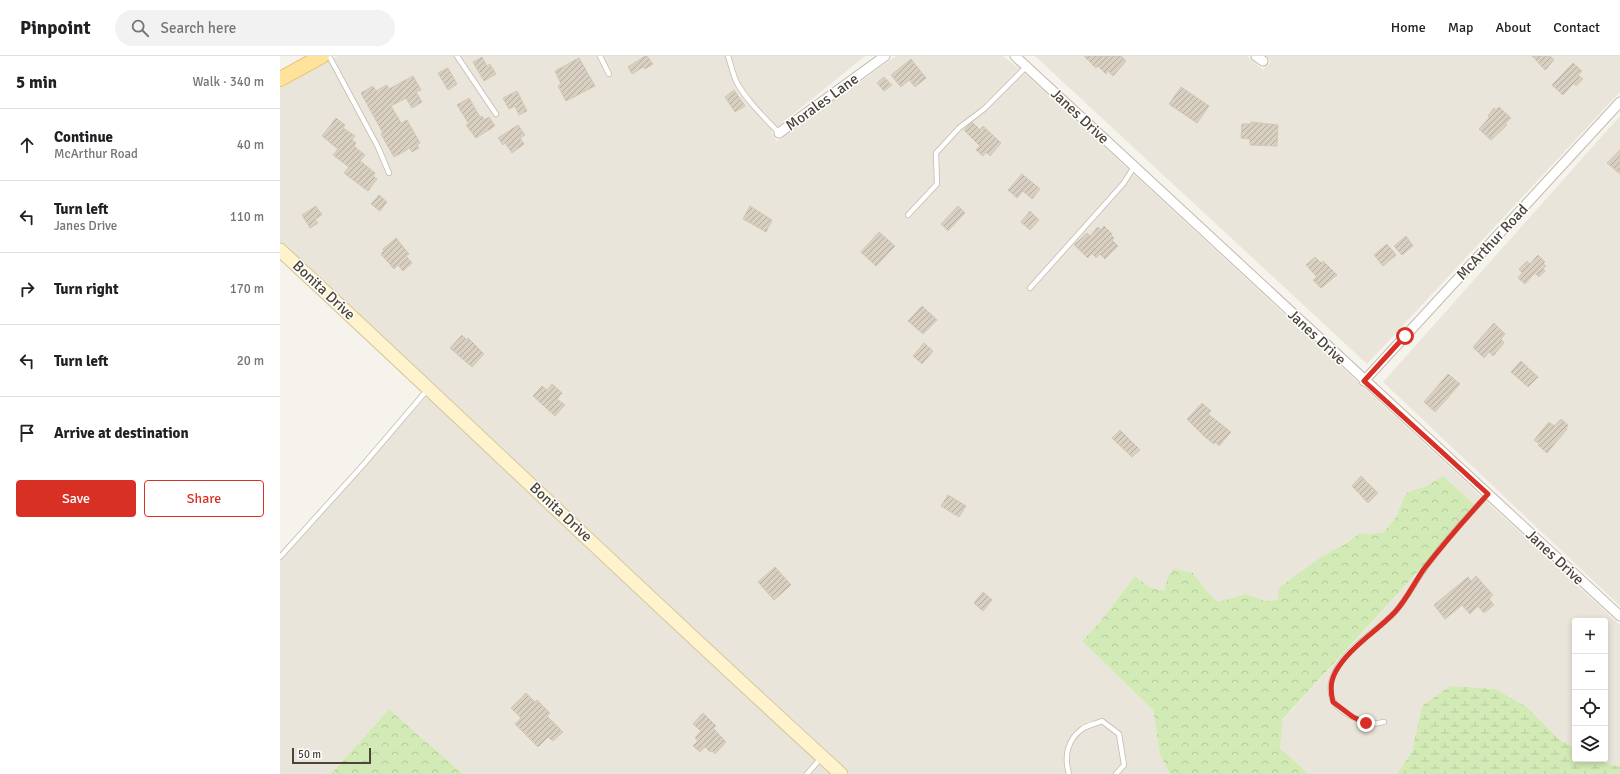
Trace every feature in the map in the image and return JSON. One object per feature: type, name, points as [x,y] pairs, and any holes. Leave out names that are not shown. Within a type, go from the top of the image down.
[{"type":"main road","points":[[280,79],[322,56]]},
{"type":"street","name":"Morales Lane","points":[[779,133],[885,56]]},
{"type":"street","name":"Janes Drive","points":[[1022,60],[1134,167],[1364,381],[1620,616]]},
{"type":"street","name":"McArthur Road","points":[[1364,381],[1620,102]]},
{"type":"street","name":"Bonita Drive","points":[[280,250],[429,388],[701,646],[841,774]]},
{"type":"lane","points":[[329,56],[378,147],[389,172]]},
{"type":"lane","points":[[457,56],[496,114]]},
{"type":"lane","points":[[600,56],[609,74]]},
{"type":"lane","points":[[728,56],[736,81],[745,96],[779,133]]},
{"type":"lane","points":[[908,215],[937,184],[936,153],[959,128],[984,109],[1022,60]]},
{"type":"lane","points":[[1030,288],[1123,184],[1134,167]]},
{"type":"lane","points":[[280,557],[363,465],[429,388]]},
{"type":"lane","points":[[1384,722],[1375,724],[1366,723],[1353,717],[1340,708],[1333,702],[1330,687],[1332,678],[1341,662],[1395,612],[1406,598],[1423,570],[1488,494]]},
{"type":"lane","points":[[1069,774],[1066,763],[1068,744],[1082,729],[1102,721],[1119,734],[1124,765],[1116,774]]},
{"type":"lane","points":[[807,774],[822,757]]},
{"type":"shaded area","points":[[337,56],[865,56],[771,132],[777,141],[896,56],[1003,56],[1020,69],[1620,625],[1620,766],[1604,762],[1608,762],[1608,618],[1572,618],[1572,746],[1560,740],[1527,707],[1496,689],[1454,686],[1422,706],[1412,751],[1397,774],[1309,774],[1280,748],[1283,720],[1477,507],[1443,476],[1426,486],[1408,492],[1404,497],[1396,517],[1384,532],[1372,534],[1360,533],[1285,583],[1279,588],[1279,600],[1265,601],[1246,594],[1218,602],[1206,590],[1193,573],[1168,576],[1164,591],[1149,587],[1135,576],[1099,623],[1082,641],[1153,710],[1160,755],[1170,774],[850,774],[705,642],[667,603],[433,383],[280,242],[280,87]]},
{"type":"shaded area","points":[[1035,56],[1247,56],[1263,70],[1271,61],[1266,56],[1620,56],[1620,92],[1367,364]]},
{"type":"shaded area","points":[[1620,116],[1620,606],[1383,382]]},
{"type":"shaded area","points":[[426,397],[658,612],[697,651],[832,774],[463,774],[389,709],[331,774],[280,774],[280,558]]},
{"type":"green space","points":[[1443,476],[1477,507],[1283,719],[1280,748],[1309,774],[1170,774],[1160,755],[1153,710],[1082,641],[1099,623],[1135,576],[1149,587],[1164,591],[1168,576],[1174,569],[1193,573],[1206,590],[1218,602],[1246,594],[1265,601],[1278,600],[1279,588],[1285,583],[1320,558],[1360,533],[1372,534],[1384,532],[1396,517],[1404,497],[1408,492],[1426,486]]},
{"type":"green space","points":[[1454,686],[1496,689],[1527,707],[1560,740],[1572,746],[1572,762],[1604,762],[1620,766],[1620,774],[1397,774],[1412,751],[1422,706],[1449,687]]},
{"type":"green space","points":[[389,709],[463,774],[331,774]]},
{"type":"building","points":[[647,56],[653,64],[645,69],[643,67],[632,74],[628,67]]},
{"type":"building","points":[[1084,56],[1121,56],[1126,61],[1113,76],[1108,71],[1106,74],[1098,66],[1096,68]]},
{"type":"building","points":[[1532,56],[1550,56],[1554,60],[1545,70]]},
{"type":"building","points":[[482,57],[487,66],[490,64],[496,74],[484,81],[473,62]]},
{"type":"building","points":[[579,58],[595,86],[566,101],[558,86],[561,84],[555,71]]},
{"type":"building","points":[[911,59],[926,78],[915,87],[909,80],[901,87],[891,75]]},
{"type":"building","points":[[1573,63],[1582,71],[1578,75],[1583,79],[1576,86],[1574,83],[1563,95],[1552,85]]},
{"type":"building","points":[[448,68],[457,84],[448,90],[438,73]]},
{"type":"building","points":[[413,76],[421,90],[416,92],[422,102],[412,108],[406,98],[391,106],[401,123],[407,120],[420,143],[417,145],[419,148],[412,152],[410,148],[394,157],[381,134],[383,133],[361,93],[373,86],[376,91],[387,85],[389,89]]},
{"type":"building","points":[[884,77],[892,85],[884,91],[877,83]]},
{"type":"building","points":[[1181,87],[1209,106],[1197,123],[1169,104]]},
{"type":"building","points":[[734,90],[745,106],[735,112],[725,97]]},
{"type":"building","points":[[517,91],[527,111],[519,115],[515,106],[509,109],[503,98]]},
{"type":"building","points":[[469,98],[480,117],[482,116],[484,120],[489,117],[495,126],[476,138],[466,125],[469,124],[457,105]]},
{"type":"building","points":[[1499,107],[1511,118],[1505,124],[1507,125],[1491,140],[1479,129],[1490,117],[1488,116],[1494,108],[1496,110]]},
{"type":"building","points":[[336,118],[345,125],[343,128],[355,136],[352,139],[356,143],[354,146],[365,155],[360,161],[375,173],[373,176],[377,179],[368,191],[344,173],[349,167],[333,155],[338,149],[322,136]]},
{"type":"building","points":[[972,122],[980,130],[983,126],[1001,143],[990,156],[986,152],[983,156],[976,150],[980,146],[964,130]]},
{"type":"building","points":[[1251,122],[1278,125],[1277,146],[1250,145],[1250,139],[1241,138],[1242,124],[1251,124]]},
{"type":"building","points":[[518,125],[525,135],[520,138],[524,144],[512,153],[505,143],[503,145],[498,138]]},
{"type":"building","points":[[1620,150],[1620,174],[1607,163]]},
{"type":"building","points":[[1022,174],[1040,189],[1032,199],[1023,191],[1017,198],[1008,190]]},
{"type":"building","points":[[379,195],[387,202],[380,211],[371,204]]},
{"type":"building","points":[[316,206],[322,215],[315,219],[318,223],[310,228],[302,215]]},
{"type":"building","points":[[750,206],[772,220],[766,232],[743,219]]},
{"type":"building","points":[[958,206],[965,213],[948,231],[941,224]]},
{"type":"building","points":[[1030,211],[1039,220],[1030,230],[1021,222]]},
{"type":"building","points":[[1104,226],[1112,234],[1111,235],[1114,238],[1112,240],[1118,246],[1105,259],[1100,254],[1096,258],[1092,253],[1088,258],[1074,245],[1087,233],[1090,236],[1098,227],[1101,230]]},
{"type":"building","points":[[879,232],[895,246],[876,266],[861,252]]},
{"type":"building","points":[[1406,236],[1413,246],[1402,255],[1394,246]]},
{"type":"building","points":[[396,238],[409,254],[406,256],[412,263],[403,271],[398,265],[394,269],[381,254],[384,251],[383,249]]},
{"type":"building","points":[[1387,244],[1396,255],[1383,266],[1374,255]]},
{"type":"building","points":[[1538,255],[1545,262],[1543,264],[1546,266],[1543,269],[1545,271],[1539,277],[1535,273],[1525,284],[1518,278],[1522,273],[1519,269],[1527,261],[1530,264]]},
{"type":"building","points":[[1315,257],[1321,263],[1323,261],[1337,275],[1321,288],[1313,280],[1317,277],[1306,265]]},
{"type":"building","points":[[922,306],[937,320],[923,334],[908,321]]},
{"type":"building","points":[[1494,323],[1505,334],[1501,339],[1504,343],[1493,356],[1489,352],[1484,358],[1473,347]]},
{"type":"building","points":[[462,335],[467,340],[468,338],[484,354],[472,367],[450,348]]},
{"type":"building","points":[[924,343],[933,351],[922,364],[913,356]]},
{"type":"building","points":[[1521,361],[1538,377],[1528,387],[1511,372]]},
{"type":"building","points":[[1448,374],[1460,384],[1435,412],[1424,402]]},
{"type":"building","points":[[552,384],[562,393],[557,399],[565,405],[555,416],[533,396],[542,386],[547,390]]},
{"type":"building","points":[[1202,403],[1211,411],[1208,414],[1231,432],[1219,446],[1215,442],[1214,444],[1205,437],[1187,419]]},
{"type":"building","points":[[1561,419],[1568,425],[1566,428],[1567,429],[1547,453],[1538,445],[1540,444],[1534,440],[1549,422],[1554,426]]},
{"type":"building","points":[[1120,430],[1140,450],[1132,457],[1112,438]]},
{"type":"building","points":[[1361,476],[1378,493],[1368,503],[1352,486]]},
{"type":"building","points":[[948,495],[966,506],[959,517],[941,506]]},
{"type":"building","points":[[775,567],[791,585],[774,600],[758,582]]},
{"type":"building","points":[[1476,576],[1493,595],[1489,599],[1494,605],[1484,613],[1478,606],[1470,614],[1462,605],[1445,619],[1434,605],[1468,577],[1471,581]]},
{"type":"building","points":[[983,592],[992,600],[983,611],[974,603]]},
{"type":"building","points":[[526,693],[535,702],[537,700],[550,713],[547,716],[563,732],[553,741],[548,737],[538,747],[515,724],[521,718],[511,708]]},
{"type":"building","points":[[703,713],[716,726],[713,728],[726,742],[715,754],[712,751],[710,752],[705,747],[700,752],[693,746],[698,741],[695,738],[701,731],[693,724]]},
{"type":"route","points":[[1366,723],[1353,717],[1333,702],[1330,687],[1332,678],[1341,662],[1395,612],[1406,598],[1423,570],[1488,494],[1364,381],[1405,336]]}]
